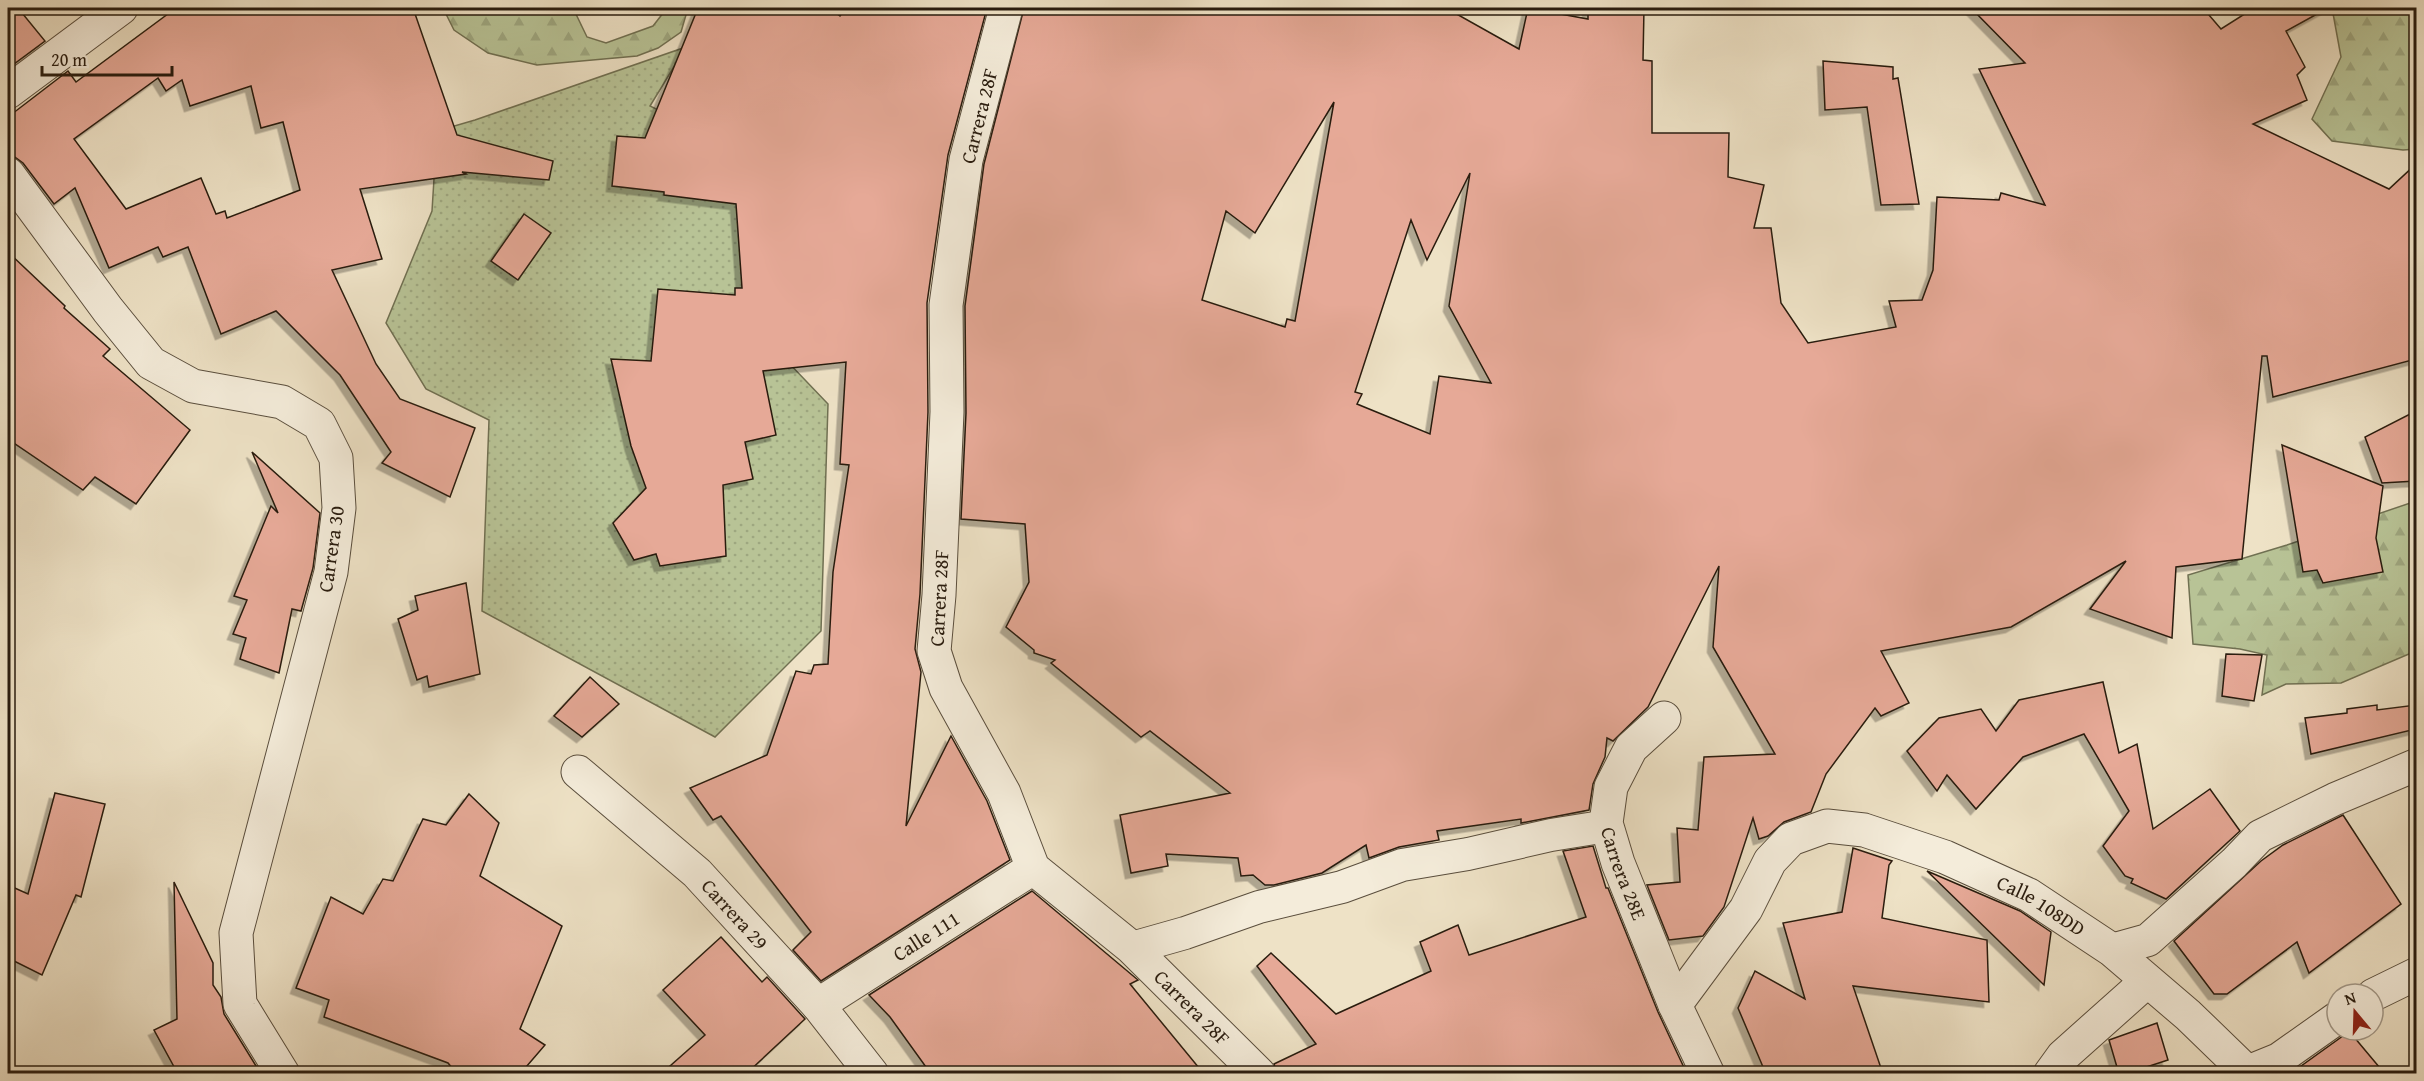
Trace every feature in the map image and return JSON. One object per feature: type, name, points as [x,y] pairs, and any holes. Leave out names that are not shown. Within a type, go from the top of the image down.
[{"type":"street","points":[[8,92],[121,8]]},
{"type":"street","name":"Carrera 28F","points":[[1006,8],[966,160],[946,305],[946,412],[934,651],[946,688],[1004,793],[1033,867],[1132,948],[1259,1074]]},
{"type":"street","name":"Carrera 30","points":[[8,174],[108,310],[151,363],[193,386],[282,402],[319,424],[336,458],[339,508],[331,572],[236,933],[240,1004],[283,1074]]},
{"type":"street","name":"Carrera 28E","points":[[1664,718],[1631,748],[1611,787],[1606,824],[1618,863],[1675,1005],[1708,1074]]},
{"type":"street","points":[[2112,950],[2148,940],[2234,863],[2260,836],[2335,799],[2416,765]]},
{"type":"street","name":"Carrera 29","points":[[578,772],[697,873],[818,1005],[872,1074]]},
{"type":"street","points":[[1132,948],[1185,933],[1259,907],[1342,887],[1402,865],[1467,854],[1551,835],[1601,827],[1606,824]]},
{"type":"street","name":"Calle 108DD","points":[[1675,1005],[1746,909],[1770,861],[1791,839],[1827,826],[1864,831],[1945,857],[2029,895],[2112,950],[2188,1015],[2248,1073]]},
{"type":"street","name":"Calle 111","points":[[818,1005],[1033,867]]},
{"type":"street","points":[[2385,989],[2416,974]]},
{"type":"street","points":[[2050,1074],[2063,1056],[2147,981]]},
{"type":"street","points":[[2248,1073],[2279,1059],[2325,1026]]},
{"type":"green space","points":[[443,8],[573,8],[587,37],[606,43],[653,26],[667,8],[688,8],[681,32],[658,48],[637,56],[537,65],[488,53],[454,30]]},
{"type":"green space","points":[[2332,8],[2416,8],[2416,149],[2403,150],[2332,141],[2312,119],[2341,57]]},
{"type":"green space","points":[[686,47],[650,106],[777,169],[784,358],[828,404],[821,631],[715,737],[482,611],[489,420],[426,389],[386,323],[432,211],[437,131]]},
{"type":"green space","points":[[2416,501],[2416,651],[2341,683],[2286,684],[2262,695],[2267,655],[2240,649],[2193,644],[2188,575],[2287,545]]},
{"type":"building","points":[[8,8],[18,8],[45,41],[14,64],[8,56]]},
{"type":"building","points":[[176,8],[413,8],[457,135],[553,161],[549,180],[462,172],[466,174],[360,189],[382,259],[332,270],[376,364],[400,399],[475,428],[450,497],[382,463],[391,452],[340,375],[276,311],[221,334],[188,247],[163,257],[158,247],[109,268],[75,188],[54,204],[23,163],[8,152],[8,117],[68,71],[76,82]],"holes":[[[158,78],[166,91],[182,80],[190,106],[251,86],[261,128],[283,122],[300,190],[227,218],[225,211],[216,214],[201,178],[126,209],[74,139]]]},
{"type":"building","points":[[698,8],[829,8],[840,16],[846,8],[987,8],[948,155],[927,303],[928,412],[920,594],[915,649],[921,672],[906,826],[951,736],[987,801],[1010,860],[821,981],[793,950],[811,932],[721,816],[713,820],[690,788],[767,755],[796,671],[811,674],[814,665],[828,664],[833,572],[849,465],[840,464],[846,362],[763,371],[776,435],[745,442],[753,479],[723,485],[726,556],[660,566],[656,554],[634,560],[613,523],[646,488],[631,446],[611,359],[651,361],[658,289],[735,295],[735,288],[742,288],[736,204],[612,186],[617,136],[645,138]]},
{"type":"building","points":[[1024,8],[1446,8],[1519,49],[1528,8],[1588,19],[1588,8],[1644,8],[1643,60],[1652,61],[1652,133],[1729,133],[1728,177],[1764,185],[1754,228],[1771,228],[1781,303],[1808,343],[1896,327],[1889,301],[1922,300],[1933,270],[1937,197],[1999,200],[2001,193],[2045,205],[1979,69],[2025,63],[1971,8],[2203,8],[2221,29],[2254,8],[2328,8],[2286,31],[2305,67],[2297,75],[2307,100],[2253,124],[2389,189],[2416,164],[2416,359],[2273,397],[2267,356],[2262,356],[2242,559],[2176,567],[2172,638],[2090,609],[2126,561],[2011,627],[1881,651],[1909,703],[1881,716],[1875,708],[1826,774],[1811,812],[1784,822],[1768,836],[1759,839],[1753,818],[1724,907],[1703,936],[1669,940],[1647,885],[1680,882],[1677,828],[1698,830],[1704,757],[1775,754],[1713,647],[1719,566],[1648,707],[1613,741],[1607,738],[1605,757],[1593,784],[1589,810],[1521,823],[1521,819],[1437,831],[1439,840],[1399,847],[1369,858],[1366,845],[1322,873],[1274,885],[1265,885],[1253,875],[1241,876],[1238,858],[1166,854],[1168,866],[1131,873],[1120,815],[1230,793],[1150,731],[1141,737],[1051,663],[1055,660],[1034,653],[1034,650],[1006,627],[1029,582],[1025,524],[961,519],[966,413],[965,306],[984,164]],"holes":[[[1334,102],[1295,321],[1287,319],[1285,327],[1202,300],[1226,211],[1255,233]],[[1470,173],[1449,306],[1491,383],[1439,376],[1430,434],[1357,404],[1362,394],[1355,392],[1411,220],[1427,260]]]},
{"type":"building","points":[[1823,61],[1893,67],[1893,79],[1898,78],[1919,204],[1881,205],[1867,107],[1825,110]]},
{"type":"building","points":[[524,214],[551,233],[518,280],[491,261]]},
{"type":"building","points":[[8,252],[65,306],[64,308],[110,349],[103,356],[190,430],[136,504],[95,477],[83,490],[8,439]]},
{"type":"building","points":[[2416,411],[2416,481],[2382,483],[2365,437]]},
{"type":"building","points":[[2282,445],[2383,486],[2376,538],[2383,572],[2323,583],[2317,570],[2303,572]]},
{"type":"building","points":[[252,452],[320,513],[313,568],[301,611],[292,609],[279,673],[240,659],[246,638],[233,634],[247,600],[234,596],[271,506],[278,513]]},
{"type":"building","points":[[466,583],[480,674],[429,687],[427,676],[417,680],[398,619],[418,610],[415,596]]},
{"type":"building","points":[[2226,654],[2262,655],[2254,701],[2222,696]]},
{"type":"building","points":[[590,677],[619,704],[582,737],[554,716]]},
{"type":"building","points":[[2103,682],[2119,753],[2137,744],[2153,829],[2210,789],[2240,831],[2166,899],[2131,883],[2133,879],[2125,876],[2103,846],[2129,811],[2084,734],[2023,757],[1976,809],[1947,775],[1937,791],[1907,751],[1939,718],[1981,709],[1996,731],[2019,700]]},
{"type":"building","points":[[2377,705],[2377,710],[2416,705],[2416,729],[2311,754],[2305,718],[2347,713],[2347,709]]},
{"type":"building","points":[[55,793],[105,804],[81,897],[76,895],[42,975],[8,958],[8,885],[28,894]]},
{"type":"building","points":[[469,794],[499,823],[480,876],[562,926],[520,1029],[545,1045],[520,1074],[457,1074],[448,1063],[324,1017],[329,1000],[296,988],[331,897],[363,914],[383,879],[393,881],[423,819],[446,825]]},
{"type":"building","points":[[2343,815],[2401,904],[2309,973],[2297,942],[2227,994],[2214,994],[2174,941],[2261,861],[2283,845]]},
{"type":"building","points":[[1593,846],[1606,888],[1608,888],[1658,1012],[1687,1074],[1277,1074],[1274,1064],[1316,1044],[1257,966],[1271,953],[1336,1014],[1431,971],[1420,942],[1458,925],[1469,955],[1586,917],[1563,851]]},
{"type":"building","points":[[1853,848],[1892,861],[1889,865],[1882,918],[1987,940],[1989,1002],[1853,986],[1883,1074],[1766,1074],[1738,1008],[1755,971],[1805,999],[1783,923],[1842,912]]},
{"type":"building","points":[[1927,871],[2020,911],[2051,932],[2044,985]]},
{"type":"building","points":[[174,882],[213,963],[213,985],[221,997],[224,1014],[261,1074],[178,1074],[154,1030],[177,1019]]},
{"type":"building","points":[[1032,891],[1138,980],[1130,984],[1204,1074],[931,1074],[890,1017],[869,995]]},
{"type":"building","points":[[721,937],[762,982],[767,977],[805,1019],[746,1074],[661,1074],[705,1035],[663,990]]},
{"type":"building","points":[[2157,1023],[2168,1060],[2119,1074],[2109,1040]]},
{"type":"building","points":[[2334,1042],[2358,1042],[2385,1074],[2290,1074]]}]
